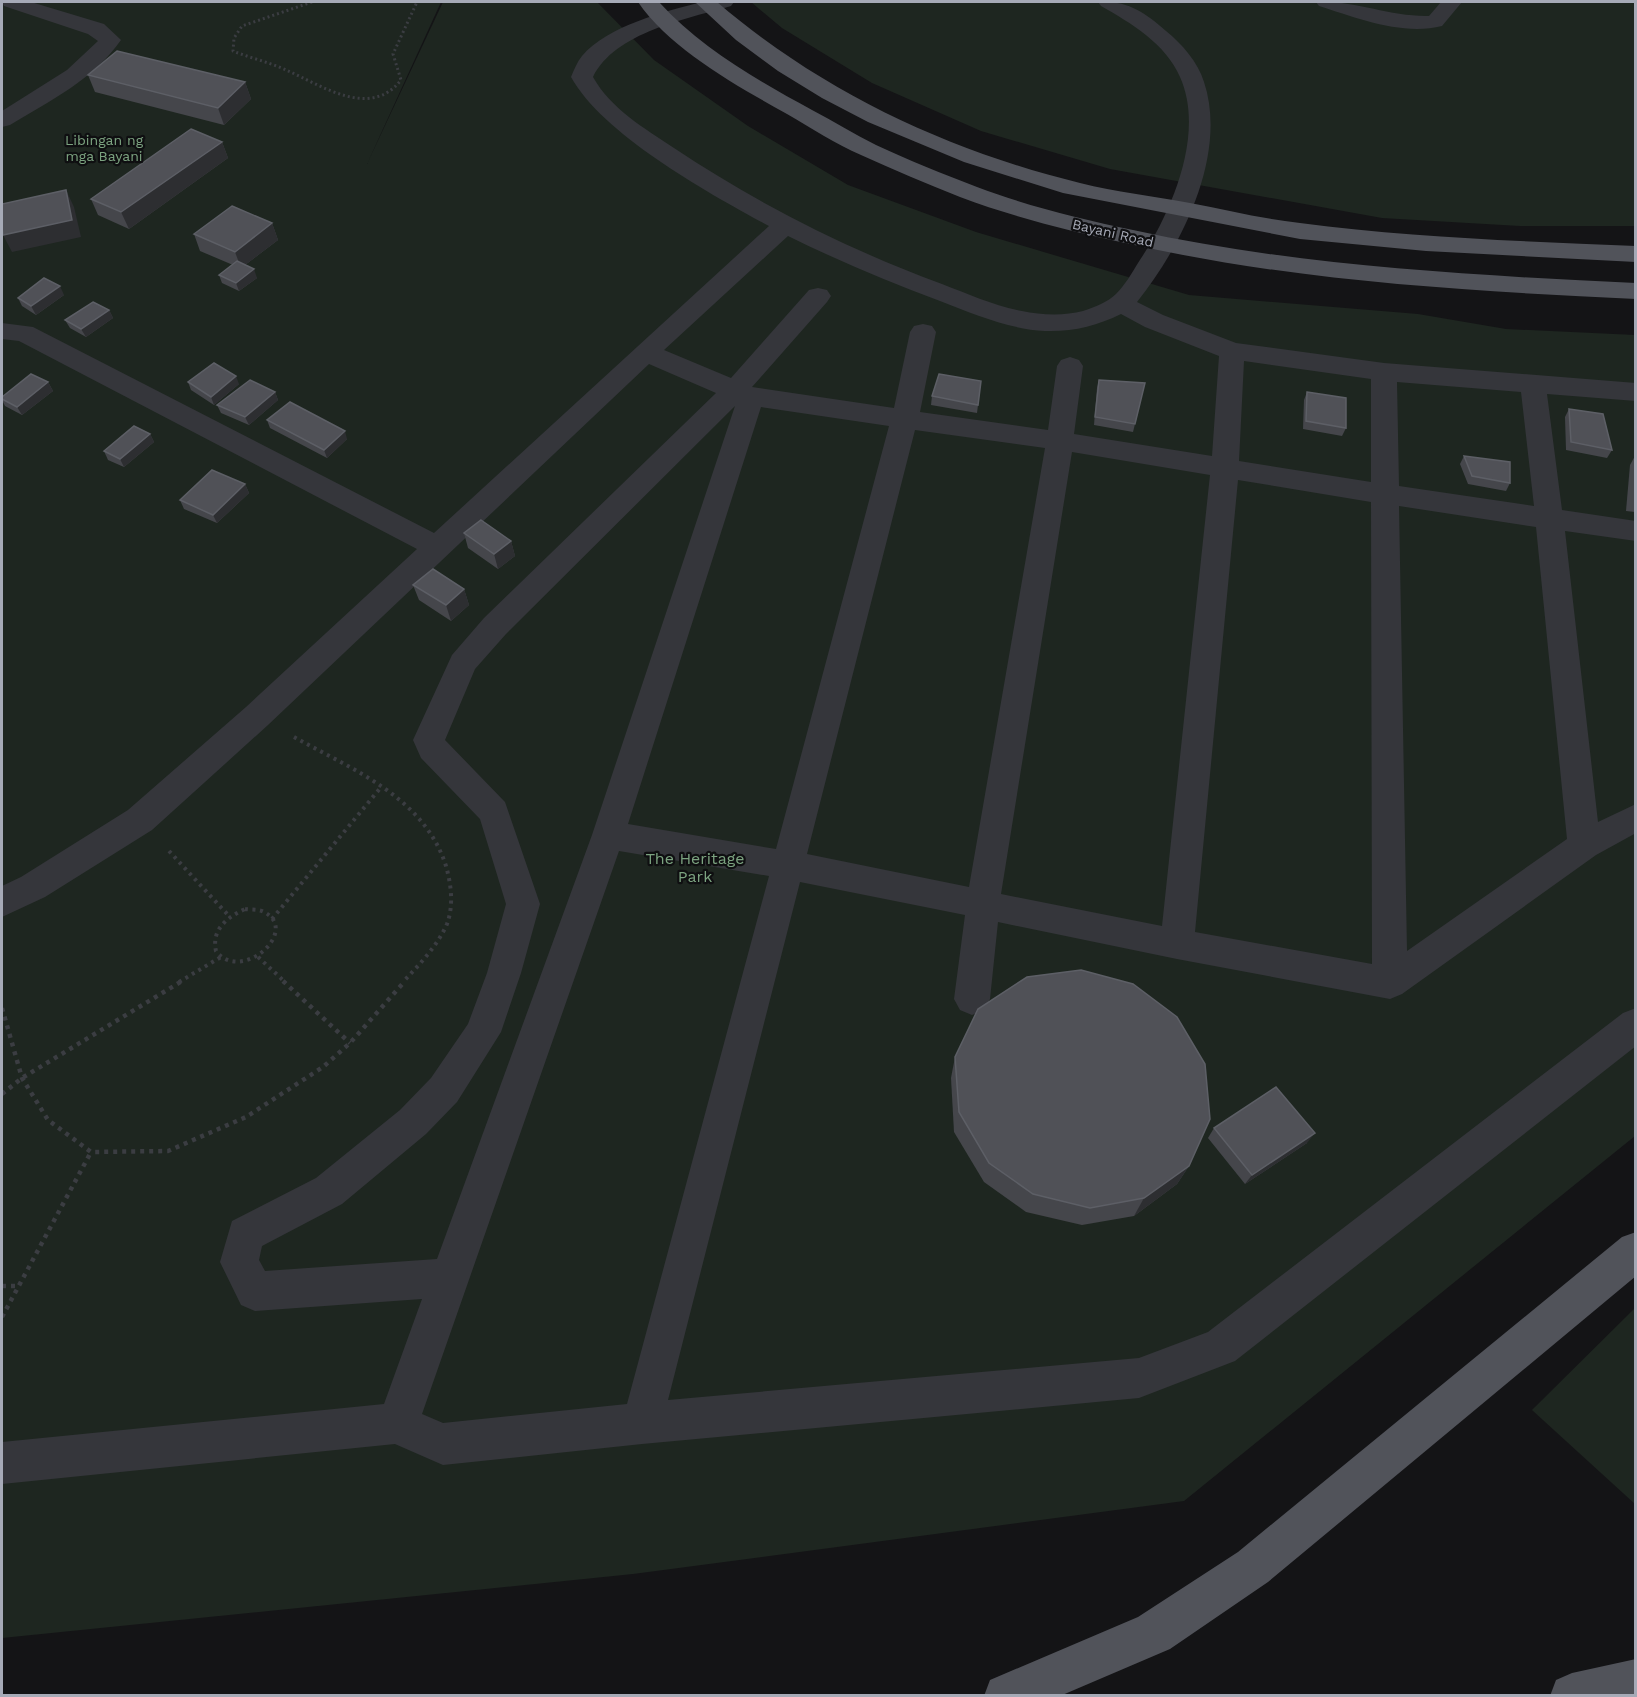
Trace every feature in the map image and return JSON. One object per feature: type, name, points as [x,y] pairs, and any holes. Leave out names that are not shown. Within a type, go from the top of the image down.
[{"type":"main road","points":[[713,3],[759,48],[828,92],[918,136],[989,163],[1074,188],[1298,231],[1476,247],[1635,254]]},
{"type":"main road","name":"Bayani Road","points":[[655,10],[726,68],[801,116],[894,162],[975,194],[1064,222],[1164,245],[1290,266],[1423,279],[1635,291]]},
{"type":"main road","points":[[1006,1695],[1154,1633],[1252,1567],[1635,1251]]},
{"type":"main road","points":[[1572,1695],[1635,1681]]},
{"type":"street","points":[[2,120],[100,56],[110,40],[96,29],[11,2]]},
{"type":"street","points":[[713,3],[655,10],[591,59],[582,77],[590,94],[629,128],[710,185],[784,226],[909,281],[1011,317],[1047,323],[1082,320],[1120,303],[1164,245],[1190,183],[1199,141],[1200,112],[1193,78],[1172,48],[1137,17],[1108,2]]},
{"type":"street","points":[[1326,2],[1389,21],[1412,24],[1435,22],[1452,2]]},
{"type":"street","points":[[2,902],[33,887],[140,820],[257,716],[784,226]]},
{"type":"street","points":[[450,1278],[255,1291],[238,1262],[246,1234],[329,1191],[413,1122],[444,1090],[483,1032],[504,973],[523,904],[494,812],[432,749],[429,740],[463,663],[495,626],[743,393],[818,296]]},
{"type":"street","points":[[1120,303],[1154,321],[1232,351],[1384,372],[1635,392]]},
{"type":"street","points":[[2,330],[24,333],[438,547]]},
{"type":"street","points":[[642,1423],[905,418],[923,332]]},
{"type":"street","points":[[1177,944],[1226,467],[1232,351]]},
{"type":"street","points":[[646,352],[743,393],[1226,467],[1384,494],[1635,531]]},
{"type":"street","points":[[972,999],[982,903],[1060,441],[1070,366]]},
{"type":"street","points":[[1384,372],[1390,983]]},
{"type":"street","points":[[1533,385],[1584,844]]},
{"type":"street","points":[[398,1422],[608,835],[743,393]]},
{"type":"street","points":[[608,835],[789,865],[1177,944],[1390,983],[1584,844],[1635,817]]},
{"type":"street","points":[[504,973],[553,988]]},
{"type":"street","points":[[2,1463],[398,1422],[419,1436],[442,1444],[642,1423],[1139,1378],[1221,1347],[1635,1024]]},
{"type":"path","points":[[312,2],[242,26],[234,38],[233,51],[291,72],[322,89],[350,96],[375,98],[387,96],[396,89],[401,81],[393,54],[417,2]]},
{"type":"path","points":[[2,1008],[22,1078],[48,1120],[91,1152],[168,1151],[246,1117],[323,1066],[350,1043],[424,959],[447,923],[452,886],[439,845],[412,809],[382,786],[257,716]]},
{"type":"path","points":[[272,918],[382,786]]},
{"type":"path","points":[[140,820],[230,916]]},
{"type":"path","points":[[245,909],[263,911],[272,918],[276,930],[272,943],[258,957],[237,962],[220,957],[215,948],[216,931],[230,916],[245,909]]},
{"type":"path","points":[[2,1094],[22,1078],[220,957]]},
{"type":"path","points":[[258,957],[350,1043]]},
{"type":"path","points":[[2,1317],[91,1152]]},
{"type":"path","points":[[2,1286],[18,1286]]},
{"type":"green space","name":"The Heritage Park","points":[[2,2],[441,2],[367,164],[443,2],[597,2],[654,60],[748,126],[848,185],[976,232],[1189,295],[1418,314],[1506,329],[1635,335],[1635,1136],[1184,1501],[633,1574],[2,1638]]},
{"type":"green space","points":[[751,2],[1635,2],[1635,226],[1520,226],[1382,218],[1110,169],[981,131],[872,83],[782,28]]},
{"type":"green space","points":[[1635,1308],[1635,1504],[1532,1410]]},
{"type":"building","points":[[117,51],[245,82],[218,108],[88,75]]},
{"type":"building","points":[[191,129],[222,142],[121,212],[91,199]]},
{"type":"building","points":[[66,190],[72,220],[3,235],[2,204]]},
{"type":"building","points":[[232,206],[272,223],[235,252],[194,234]]},
{"type":"building","points":[[237,261],[254,269],[236,283],[219,275]]},
{"type":"building","points":[[44,278],[60,286],[31,306],[18,298]]},
{"type":"building","points":[[93,302],[109,310],[81,329],[65,320]]},
{"type":"building","points":[[214,363],[236,376],[211,397],[188,382]]},
{"type":"building","points":[[31,374],[48,382],[17,407],[2,399],[2,397]]},
{"type":"building","points":[[939,374],[981,381],[978,405],[932,396]]},
{"type":"building","points":[[250,380],[275,392],[245,417],[217,405]]},
{"type":"building","points":[[1099,380],[1145,383],[1135,424],[1095,417]]},
{"type":"building","points":[[1307,392],[1346,398],[1346,428],[1306,421]]},
{"type":"building","points":[[290,402],[345,431],[324,450],[267,420]]},
{"type":"building","points":[[1569,409],[1603,414],[1612,450],[1571,442]]},
{"type":"building","points":[[134,426],[150,434],[120,459],[104,451]]},
{"type":"building","points":[[1464,456],[1510,462],[1510,483],[1472,476]]},
{"type":"building","points":[[212,470],[245,484],[213,515],[180,500]]},
{"type":"building","points":[[481,520],[511,541],[494,554],[464,533]]},
{"type":"building","points":[[433,569],[464,589],[446,605],[413,585]]},
{"type":"building","points":[[1081,970],[1133,984],[1177,1017],[1205,1064],[1210,1119],[1189,1166],[1144,1198],[1090,1208],[1033,1194],[989,1163],[959,1112],[955,1057],[978,1009],[1027,977]]},
{"type":"building","points":[[1276,1087],[1315,1133],[1252,1175],[1214,1128]]},
{"type":"park label","name":"Libingan ng mga Bayani","points":[[104,148]]}]
